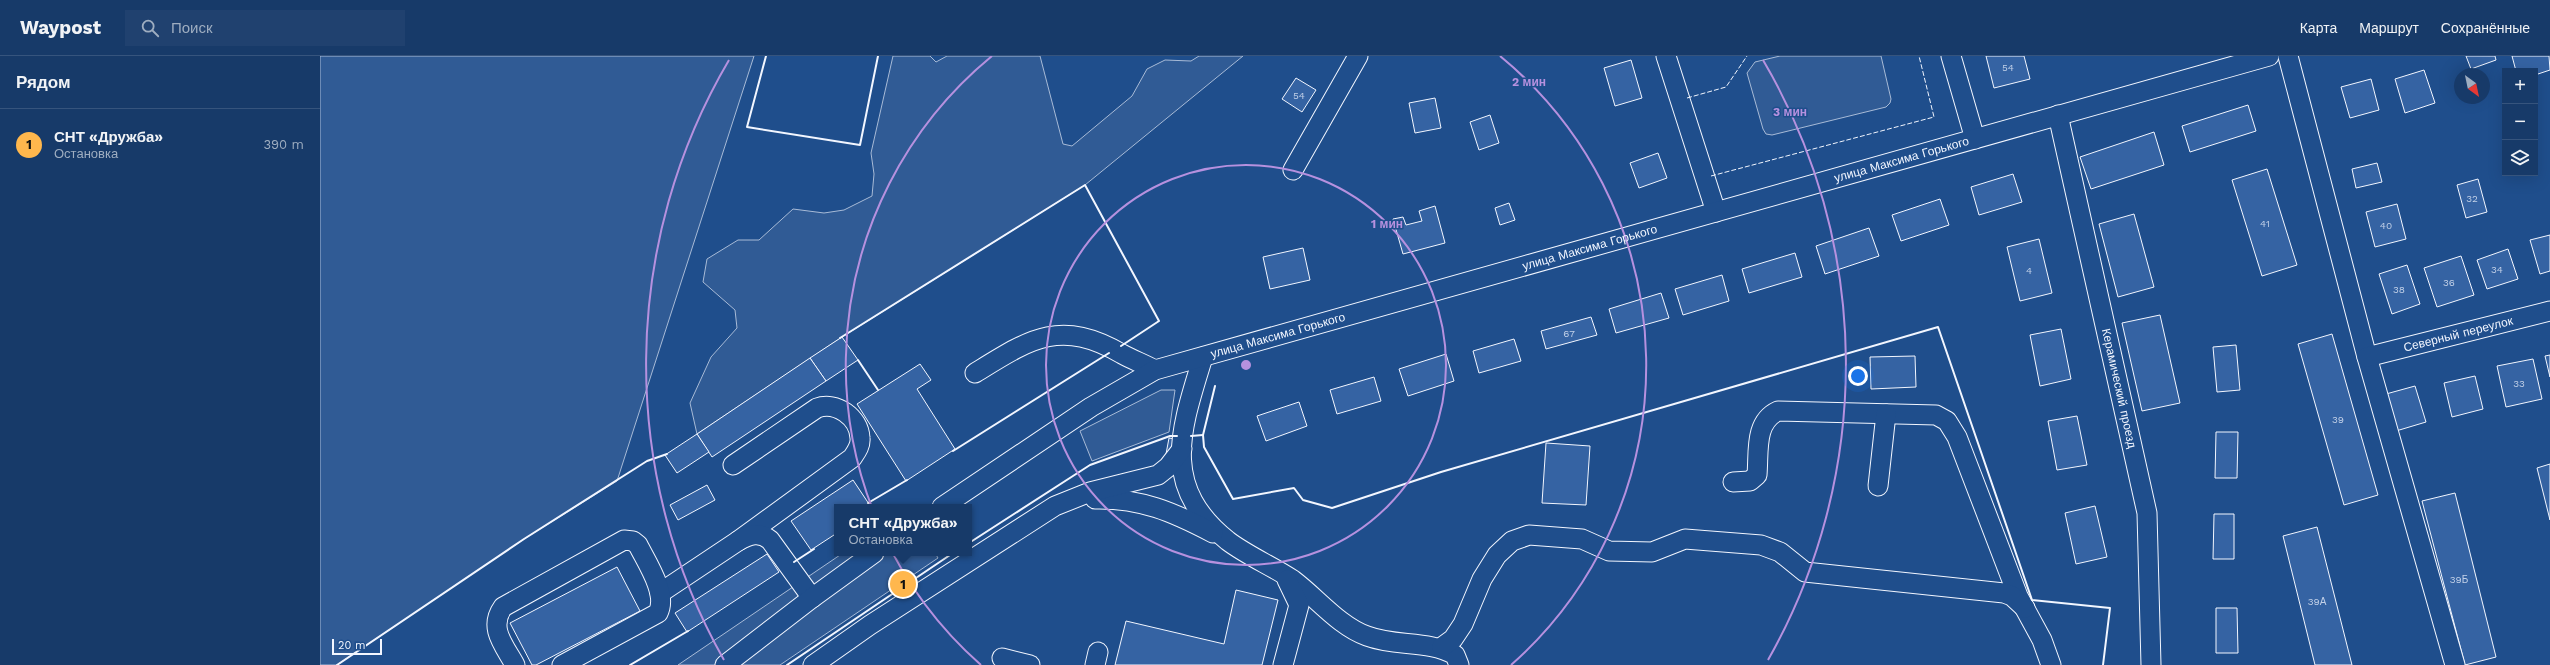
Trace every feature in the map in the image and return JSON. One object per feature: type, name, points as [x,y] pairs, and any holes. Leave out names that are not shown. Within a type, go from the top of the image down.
[{"type":"street","points":[[1293,170],[1358,56]]},
{"type":"street","points":[[1666,56],[1716,212]]},
{"type":"street","points":[[1951,56],[1975,139]]},
{"type":"street","name":"улица Максима Горького","points":[[946,504],[1091,407],[1155,370],[2269,56]]},
{"type":"street","points":[[2288,56],[2367,357],[2455,665]]},
{"type":"street","name":"Керамический проезд","points":[[2058,115],[2147,513],[2151,665]]},
{"type":"street","name":"Северный переулок","points":[[2367,357],[2550,311]]},
{"type":"street","points":[[974,373],[1021,344],[1042,336],[1058,335],[1088,338],[1155,370]]},
{"type":"street","points":[[1203,357],[1190,403],[1182,449],[1181,472],[1188,492],[1207,521],[1228,541]]},
{"type":"street","points":[[660,593],[738,541],[852,458],[859,448],[860,438],[858,429],[846,412],[837,407],[826,405],[817,408],[733,465]]},
{"type":"street","points":[[1733,482],[1750,481],[1757,475],[1763,423],[1770,414],[1778,411],[1936,415],[1947,421],[1957,437],[2018,596],[2042,640],[2051,665]]},
{"type":"street","points":[[1878,486],[1886,414]]},
{"type":"street","points":[[814,665],[870,625],[1055,506],[1090,492],[1158,475],[1168,467],[1182,449]]},
{"type":"street","points":[[1055,506],[1094,499],[1116,498],[1159,507],[1228,541],[1284,575],[1351,628],[1368,636],[1442,647],[1456,654],[1459,665]]},
{"type":"street","points":[[738,541],[749,535],[764,535],[812,598]]},
{"type":"street","points":[[1442,647],[1453,639],[1463,624],[1482,579],[1498,555],[1512,541],[1529,535],[1582,539],[1609,551],[1652,552],[1685,539],[1761,545],[1780,552],[1805,572],[2004,592],[2012,596],[2024,608]]},
{"type":"street","points":[[515,665],[495,624],[497,615],[503,606],[624,540],[633,541],[638,545],[660,593],[661,607],[652,618],[562,665]]},
{"type":"street","points":[[725,665],[812,598],[870,556]]},
{"type":"street","points":[[1283,665],[1299,605],[1284,575]]},
{"type":"street","points":[[1002,658],[1030,665]]},
{"type":"shaded area","points":[[320,56],[754,56],[617,481],[524,539],[337,665],[320,665]]},
{"type":"shaded area","points":[[893,56],[930,56],[936,62],[947,56],[1040,56],[1063,144],[1072,146],[1132,96],[1147,69],[1165,60],[1191,61],[1199,56],[1243,56],[1085,185],[842,337],[697,434],[690,403],[711,357],[737,328],[735,310],[703,282],[707,259],[738,240],[759,240],[793,209],[824,213],[844,210],[872,196],[874,174],[871,153]]},
{"type":"shaded area","points":[[1780,56],[1881,56],[1891,99],[1890,103],[1886,107],[1772,135],[1766,134],[1763,129],[1747,73],[1755,62]]},
{"type":"shaded area","points":[[1161,390],[1175,390],[1169,432],[1092,461],[1080,431]]},
{"type":"shaded area","points":[[839,556],[937,556],[938,558],[780,665],[678,665]]},
{"type":"building","points":[[1986,56],[2024,56],[2030,79],[1994,88]]},
{"type":"building","points":[[2466,56],[2495,56],[2496,60],[2471,68]]},
{"type":"building","points":[[2512,56],[2549,56],[2550,70],[2538,74],[2538,68],[2515,68]]},
{"type":"building","points":[[1631,60],[1642,98],[1615,106],[1604,68]]},
{"type":"building","points":[[2424,70],[2435,103],[2405,113],[2395,79]]},
{"type":"building","points":[[1296,78],[1316,90],[1302,112],[1282,99]]},
{"type":"building","points":[[2371,79],[2379,110],[2350,118],[2341,87]]},
{"type":"building","points":[[1435,98],[1441,128],[1415,133],[1409,103]]},
{"type":"building","points":[[2248,105],[2256,131],[2190,152],[2182,126]]},
{"type":"building","points":[[1490,115],[1499,143],[1479,150],[1470,122]]},
{"type":"building","points":[[2154,132],[2164,165],[2091,189],[2080,157]]},
{"type":"building","points":[[1658,153],[1667,178],[1639,188],[1630,163]]},
{"type":"building","points":[[2377,163],[2382,182],[2356,188],[2352,169]]},
{"type":"building","points":[[2267,169],[2297,265],[2262,276],[2232,180]]},
{"type":"building","points":[[2013,174],[2022,202],[1979,215],[1971,187]]},
{"type":"building","points":[[2478,179],[2487,212],[2466,218],[2457,185]]},
{"type":"building","points":[[1940,199],[1949,225],[1901,241],[1892,215]]},
{"type":"building","points":[[1509,203],[1515,220],[1500,225],[1495,208]]},
{"type":"building","points":[[2397,204],[2406,239],[2375,247],[2366,212]]},
{"type":"building","points":[[1435,206],[1445,243],[1403,254],[1393,219],[1403,217],[1406,225],[1422,221],[1419,211]]},
{"type":"building","points":[[2134,214],[2154,287],[2118,297],[2099,224]]},
{"type":"building","points":[[1869,228],[1879,256],[1825,274],[1816,246]]},
{"type":"building","points":[[2550,235],[2550,271],[2540,274],[2530,240]]},
{"type":"building","points":[[2039,239],[2052,293],[2020,301],[2007,247]]},
{"type":"building","points":[[1303,248],[1310,280],[1270,289],[1263,257]]},
{"type":"building","points":[[2508,249],[2518,279],[2487,289],[2477,260]]},
{"type":"building","points":[[1795,253],[1802,277],[1749,293],[1742,269]]},
{"type":"building","points":[[2461,256],[2474,295],[2437,307],[2424,268]]},
{"type":"building","points":[[2407,265],[2420,304],[2392,314],[2379,274]]},
{"type":"building","points":[[1722,275],[1729,301],[1683,315],[1675,289]]},
{"type":"building","points":[[1661,293],[1669,318],[1616,333],[1609,309]]},
{"type":"building","points":[[2160,315],[2180,403],[2142,411],[2122,323]]},
{"type":"building","points":[[1591,317],[1597,335],[1546,349],[1541,331]]},
{"type":"building","points":[[2061,329],[2071,379],[2040,386],[2030,335]]},
{"type":"building","points":[[2332,334],[2378,495],[2344,505],[2298,344]]},
{"type":"building","points":[[842,337],[858,360],[826,381],[810,358]]},
{"type":"building","points":[[1514,339],[1521,361],[1479,373],[1473,351]]},
{"type":"building","points":[[2236,345],[2240,390],[2217,392],[2213,347]]},
{"type":"building","points":[[1446,354],[1454,381],[1408,396],[1399,369]]},
{"type":"building","points":[[2550,355],[2550,377],[2545,356]]},
{"type":"building","points":[[1915,356],[1916,387],[1871,389],[1870,357]]},
{"type":"building","points":[[810,358],[826,381],[712,457],[697,434]]},
{"type":"building","points":[[2533,359],[2542,399],[2506,407],[2497,366]]},
{"type":"building","points":[[920,364],[931,380],[917,389],[955,449],[906,481],[857,404]]},
{"type":"building","points":[[2475,376],[2483,409],[2452,417],[2444,383]]},
{"type":"building","points":[[1374,377],[1381,401],[1337,414],[1330,390]]},
{"type":"building","points":[[2415,386],[2426,422],[2396,431],[2386,394]]},
{"type":"building","points":[[1299,402],[1307,426],[1266,441],[1257,416]]},
{"type":"building","points":[[2077,416],[2087,465],[2057,470],[2048,421]]},
{"type":"building","points":[[2216,432],[2238,432],[2237,478],[2215,478]]},
{"type":"building","points":[[697,434],[709,452],[677,473],[665,455]]},
{"type":"building","points":[[1169,438],[1176,439],[1172,455],[1166,454]]},
{"type":"building","points":[[1546,443],[1590,446],[1586,505],[1542,503]]},
{"type":"building","points":[[2550,464],[2550,520],[2537,468]]},
{"type":"building","points":[[853,480],[869,504],[834,504],[834,535],[811,550],[791,521]]},
{"type":"building","points":[[707,485],[715,500],[678,520],[670,505]]},
{"type":"building","points":[[2455,493],[2496,657],[2465,665],[2422,501]]},
{"type":"building","points":[[2095,506],[2107,557],[2076,564],[2065,513]]},
{"type":"building","points":[[2214,514],[2234,514],[2234,559],[2213,559]]},
{"type":"building","points":[[2317,527],[2352,665],[2315,665],[2283,536]]},
{"type":"building","points":[[767,554],[779,572],[687,632],[675,613]]},
{"type":"building","points":[[617,567],[640,611],[536,665],[532,665],[510,623]]},
{"type":"building","points":[[1236,590],[1278,600],[1262,665],[1115,665],[1126,621],[1224,644]]},
{"type":"building","points":[[2216,608],[2237,608],[2238,653],[2216,653]]},
{"type":"fence","points":[[1687,98],[1726,87],[1747,56]]},
{"type":"fence","points":[[1711,176],[1934,117],[1919,56]]},
{"type":"wall","points":[[766,56],[747,127],[860,145],[878,56]]},
{"type":"wall","points":[[840,338],[1085,185],[1159,321],[1121,346]]},
{"type":"wall","points":[[1215,386],[1203,435],[1204,447],[1233,499],[1294,488],[1303,500],[1332,508],[1441,472],[1938,327],[2032,600],[2110,608],[2103,665]]},
{"type":"wall","points":[[953,451],[1109,353]]},
{"type":"wall","points":[[858,360],[878,390]]},
{"type":"wall","points":[[1191,436],[1203,435]]},
{"type":"wall","points":[[972,541],[1090,465],[1170,436],[1177,436]]},
{"type":"wall","points":[[337,665],[524,539],[647,461],[667,454]]},
{"type":"wall","points":[[869,504],[868,503],[907,480]]},
{"type":"wall","points":[[794,562],[814,549]]},
{"type":"wall","points":[[787,665],[949,556]]},
{"type":"wall","points":[[630,665],[688,631]]},
{"type":"place","name":"СНТ «Дружба»","points":[[903,584]]}]
